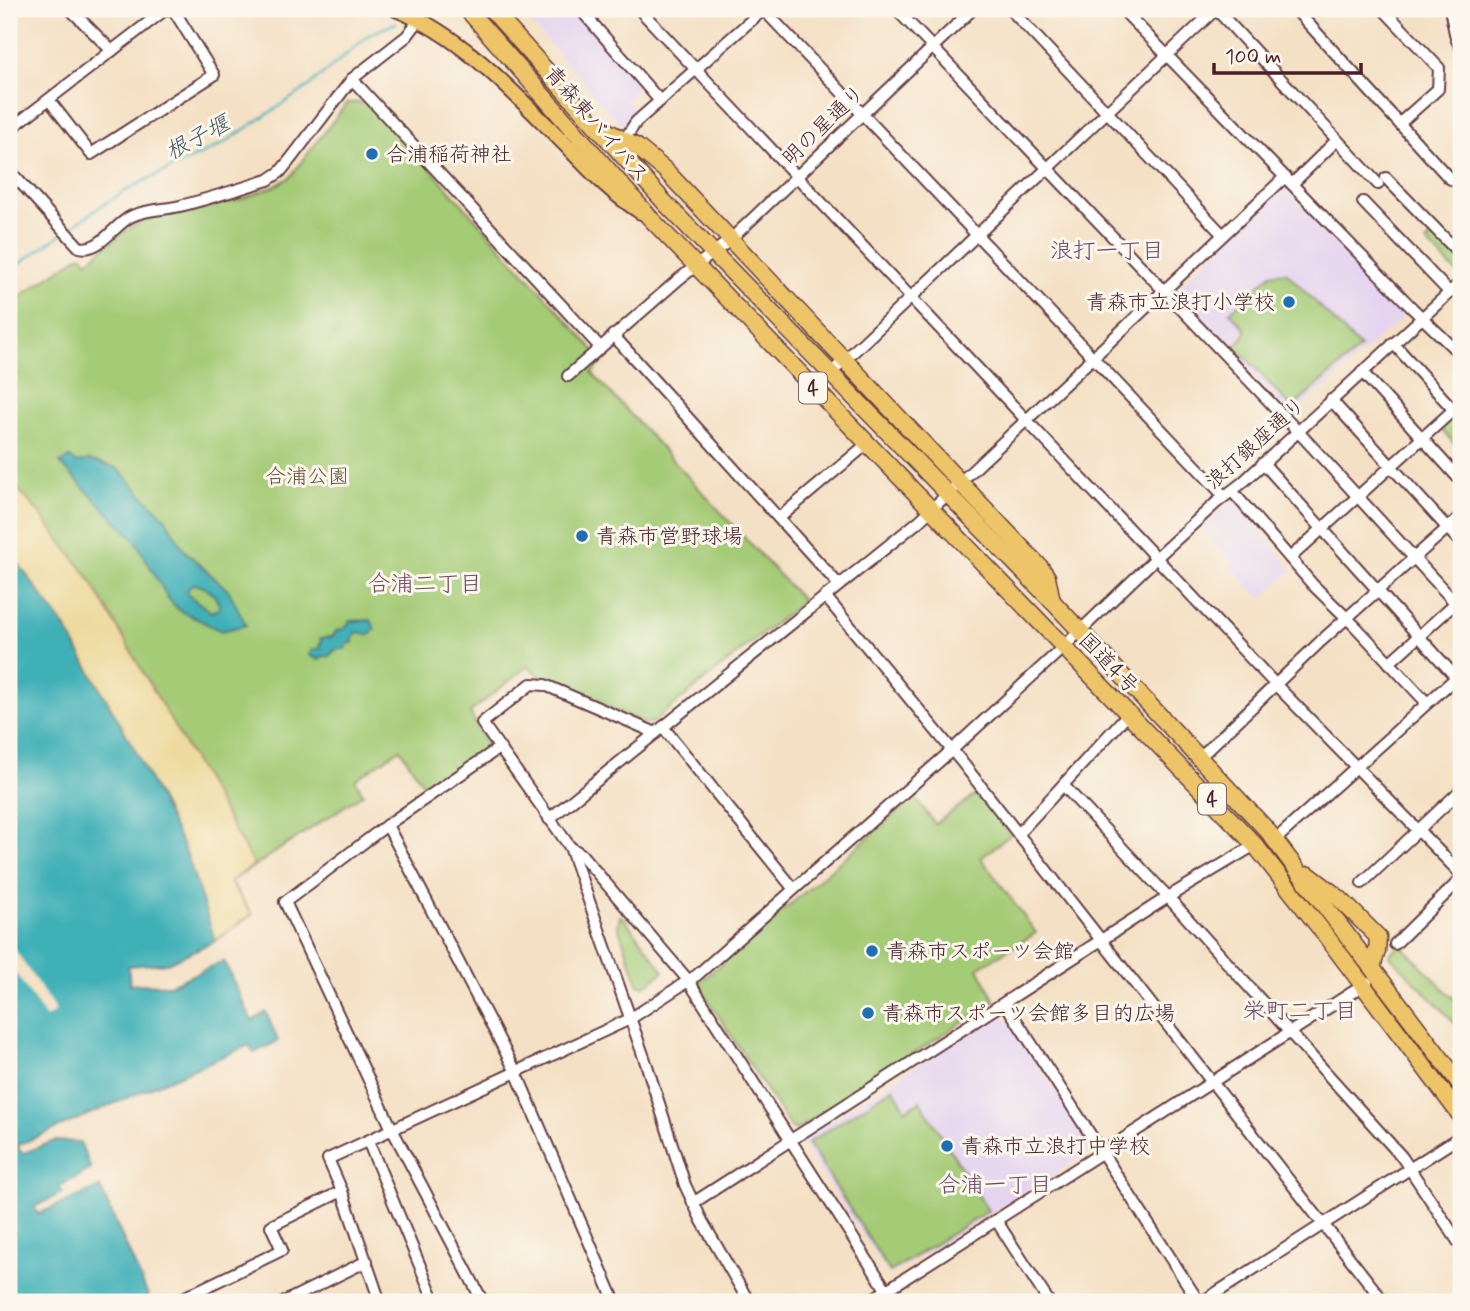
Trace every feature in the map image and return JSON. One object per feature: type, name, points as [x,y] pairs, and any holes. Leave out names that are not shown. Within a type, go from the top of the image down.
[{"type":"highway","name":"青森東バイパス","points":[[467,9],[696,266]]},
{"type":"highway","name":"青森東バイパス","points":[[491,9],[713,253]]},
{"type":"highway","points":[[596,125],[650,156],[1045,573],[1052,601]]},
{"type":"highway","name":"国道4号","points":[[713,253],[1052,601],[1275,840],[1461,1084]]},
{"type":"highway","name":"国道4号","points":[[696,266],[1255,845],[1461,1115]]},
{"type":"main road","points":[[396,9],[419,20],[489,69],[615,195],[652,219]]},
{"type":"street","points":[[70,9],[112,51]]},
{"type":"street","points":[[9,130],[166,9]]},
{"type":"street","points":[[49,100],[91,154],[214,75],[173,9]]},
{"type":"street","points":[[580,9],[660,101]]},
{"type":"street","points":[[639,9],[1275,684],[1461,873],[1395,944]]},
{"type":"street","points":[[624,140],[633,126],[764,9],[1093,357],[1290,558],[1427,704]]},
{"type":"street","points":[[896,9],[1459,604],[1389,663]]},
{"type":"street","name":"明の星通り","points":[[568,376],[613,335],[730,240],[973,9]]},
{"type":"street","points":[[1010,9],[1223,234]]},
{"type":"street","points":[[1122,9],[1461,355]]},
{"type":"street","points":[[830,374],[1216,9],[1337,140],[1461,255]]},
{"type":"street","points":[[1295,9],[1449,178],[1461,184]]},
{"type":"street","points":[[1451,9],[1455,38],[1461,48]]},
{"type":"street","points":[[1390,11],[1439,68],[1438,89],[1400,123]]},
{"type":"street","points":[[9,170],[79,247],[88,249],[96,246],[130,216],[144,211],[182,206],[268,180],[280,172],[352,79],[407,36],[419,20]]},
{"type":"street","points":[[352,79],[600,347]]},
{"type":"street","points":[[549,819],[932,509],[1223,234],[1337,140]]},
{"type":"street","points":[[1363,202],[1458,288]]},
{"type":"street","name":"浪打銀座通り","points":[[342,1191],[328,1159],[630,1019],[697,975],[952,750],[1157,558],[1393,343],[1458,288]]},
{"type":"street","points":[[613,335],[839,584]]},
{"type":"street","points":[[1290,558],[1422,438],[1459,410],[1393,343]]},
{"type":"street","points":[[1362,372],[1461,481]]},
{"type":"street","points":[[1331,400],[1461,543]]},
{"type":"street","points":[[779,518],[867,444]]},
{"type":"street","points":[[1263,463],[1460,678],[1355,767],[1275,840]]},
{"type":"street","points":[[1200,757],[1346,618],[1461,516]]},
{"type":"street","points":[[825,596],[952,750],[1384,1302]]},
{"type":"street","points":[[749,1302],[692,1203],[570,847],[482,723],[531,684],[541,685],[659,730],[793,888]]},
{"type":"street","points":[[1018,834],[1129,713]]},
{"type":"street","points":[[483,1302],[392,1129],[285,902],[387,825],[499,748]]},
{"type":"street","points":[[1063,785],[1168,897],[1410,1168],[1461,1246]]},
{"type":"street","points":[[1362,883],[1461,790]]},
{"type":"street","points":[[387,825],[516,1072],[615,1302]]},
{"type":"street","points":[[692,1203],[1168,897],[1255,845]]},
{"type":"street","points":[[570,847],[581,854],[688,980],[894,1302]]},
{"type":"street","points":[[868,1302],[1290,1033],[1363,985],[1376,971]]},
{"type":"street","points":[[1005,1003],[1200,1302],[1461,1136]]},
{"type":"street","points":[[368,1141],[435,1302]]},
{"type":"street","points":[[184,1300],[282,1250],[271,1226],[342,1191],[380,1302]]},
{"type":"street","points":[[996,1220],[1049,1302]]},
{"type":"street","points":[[284,1302],[367,1261]]},
{"type":"shaded area","points":[[519,9],[576,9],[641,86],[626,99],[637,111],[621,125]]},
{"type":"shaded area","name":"青森市立浪打小学校","points":[[1285,188],[1404,312],[1403,317],[1292,416],[1174,292]]},
{"type":"shaded area","points":[[1236,499],[1292,570],[1261,599],[1230,566],[1233,563],[1202,529]]},
{"type":"shaded area","name":"青森市立浪打中学校","points":[[995,1016],[1005,1017],[1091,1142],[1093,1150],[890,1275],[799,1141]]},
{"type":"green space","name":"合浦公園","points":[[370,102],[604,361],[592,373],[803,601],[652,723],[644,723],[541,677],[528,666],[470,712],[487,747],[426,789],[400,749],[355,780],[363,794],[230,882],[252,914],[215,941],[187,855],[134,748],[65,627],[9,551],[9,304],[81,255],[88,261],[143,220],[239,200],[275,186],[290,177],[347,103]]},
{"type":"green space","points":[[1435,232],[1461,258],[1460,276],[1426,242]]},
{"type":"green space","points":[[1286,272],[1360,348],[1292,408],[1235,346],[1246,330],[1230,312],[1271,274]]},
{"type":"green space","points":[[1453,415],[1461,424],[1461,451],[1440,428]]},
{"type":"green space","name":"青森市スポーツ会館","points":[[978,793],[1010,835],[981,858],[1036,933],[978,968],[995,1001],[796,1130],[790,1127],[698,984],[915,797],[935,824]]},
{"type":"green space","points":[[620,916],[664,971],[645,986],[638,984],[618,926]]},
{"type":"green space","points":[[1400,944],[1461,1006],[1461,1029],[1389,955]]},
{"type":"green space","points":[[893,1088],[906,1110],[920,1101],[988,1211],[890,1272],[808,1143]]},
{"type":"sand","points":[[9,479],[89,578],[254,865],[230,882],[252,914],[215,941],[187,855],[134,748],[65,627],[9,551]]},
{"type":"water","points":[[70,458],[77,463],[89,460],[117,468],[165,518],[184,550],[229,591],[246,625],[221,631],[179,610],[169,600],[135,540],[60,463]],"holes":[[[195,584],[214,595],[220,608],[211,612],[186,593],[191,585]]]},
{"type":"water","points":[[9,551],[65,627],[134,748],[187,855],[215,941],[167,963],[128,966],[130,984],[170,985],[224,961],[252,1021],[266,1012],[278,1041],[254,1053],[249,1045],[18,1145],[19,1150],[24,1153],[54,1141],[80,1142],[91,1169],[60,1186],[62,1193],[34,1207],[38,1214],[100,1187],[151,1302],[9,1302]]},
{"type":"water","points":[[371,620],[375,629],[370,635],[357,632],[353,643],[347,643],[347,648],[335,650],[319,660],[309,655],[312,650],[321,648],[320,638],[332,637],[350,621]]},
{"type":"pier","points":[[9,941],[56,1011],[46,1018],[9,963]]},
{"type":"waterway","name":"根子堰","points":[[68,229],[136,185],[221,145],[308,87],[370,34],[396,23]]},
{"type":"waterway","name":"根子堰","points":[[9,271],[63,233]]},
{"type":"place","name":"合浦稲荷神社","points":[[372,154]]},
{"type":"place","name":"青森市立浪打小学校","points":[[1289,302]]},
{"type":"place","name":"青森市営野球場","points":[[582,536]]},
{"type":"place","name":"青森市スポーツ会館","points":[[872,951]]},
{"type":"place","name":"青森市スポーツ会館多目的広場","points":[[868,1013]]},
{"type":"place","name":"青森市立浪打中学校","points":[[947,1146]]},
{"type":"district","name":"浪打一丁目","points":[[1107,250]]},
{"type":"district","name":"合浦二丁目","points":[[425,583]]},
{"type":"district","name":"栄町二丁目","points":[[1300,1010]]},
{"type":"district","name":"合浦一丁目","points":[[995,1184]]}]
